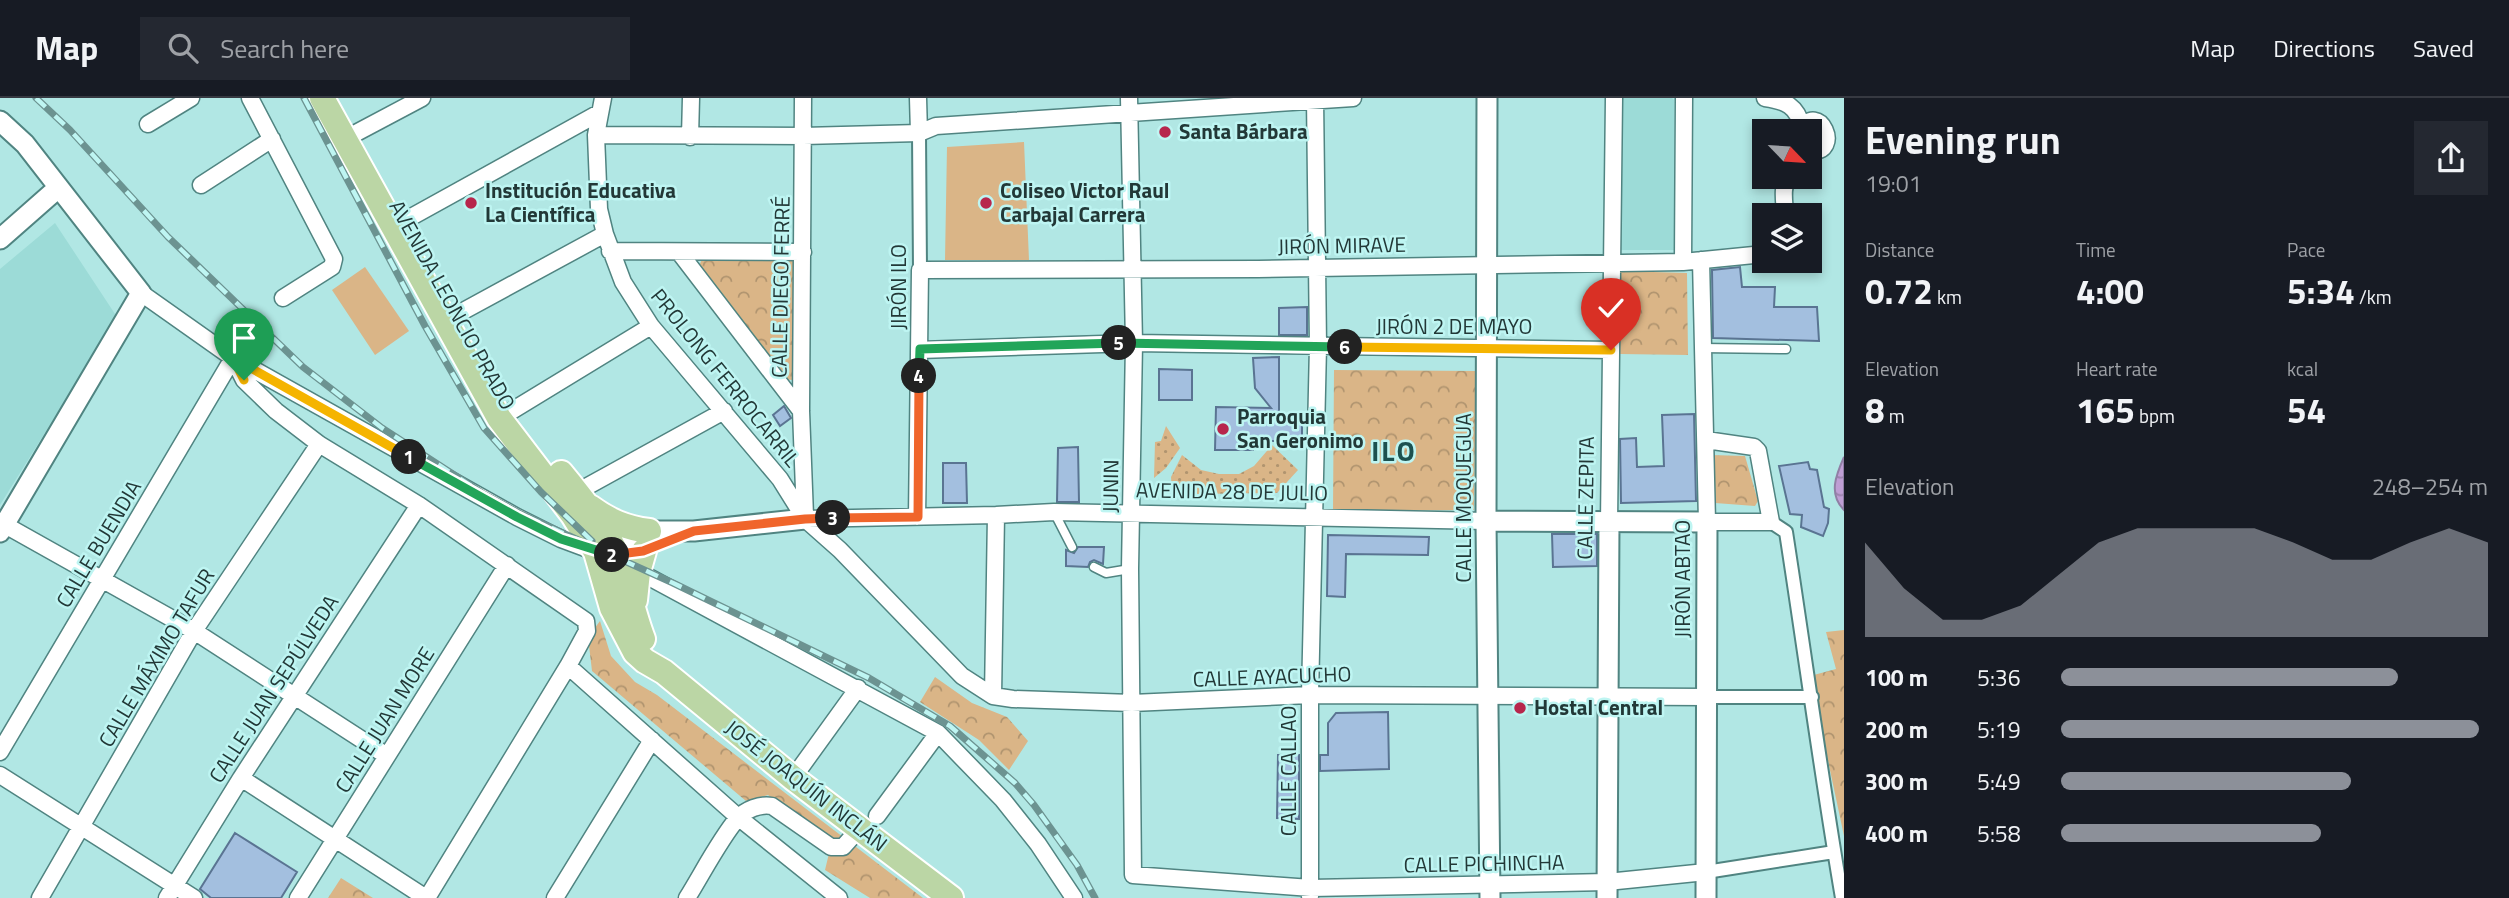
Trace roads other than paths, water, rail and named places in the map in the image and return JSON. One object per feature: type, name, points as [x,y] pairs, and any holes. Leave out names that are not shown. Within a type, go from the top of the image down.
[{"type":"main road","name":"AVENIDA LEONCIO PRADO","points":[[321,98],[499,418],[573,515],[606,553]]},
{"type":"main road","name":"AVENIDA LEONCIO PRADO","points":[[337,98],[510,412],[582,499],[633,615]]},
{"type":"main road","points":[[582,499],[604,518],[625,528],[644,551],[633,615]]},
{"type":"main road","name":"JOSÉ JOAQUÍN INCLÁN","points":[[606,553],[612,608],[635,652],[645,662],[664,672],[793,778],[868,822],[951,898]]},
{"type":"main road","name":"JOSÉ JOAQUÍN INCLÁN","points":[[633,615],[650,654],[664,672]]},
{"type":"street","points":[[148,124],[191,98]]},
{"type":"street","points":[[250,98],[334,263],[332,267],[283,298]]},
{"type":"street","points":[[356,133],[422,98]]},
{"type":"street","points":[[690,136],[691,98]]},
{"type":"street","name":"CALLE DIEGO FERRÉ","points":[[803,98],[801,411],[805,519]]},
{"type":"street","name":"JIRÓN ILO","points":[[918,98],[918,517]]},
{"type":"street","points":[[596,135],[919,134],[936,126],[1128,105],[1353,98]]},
{"type":"street","name":"CALLE MOQUEGUA","points":[[1487,98],[1486,521],[1490,892]]},
{"type":"street","name":"CALLE ZEPITA","points":[[1607,890],[1614,98]]},
{"type":"street","points":[[1683,262],[1684,98]]},
{"type":"street","points":[[1765,98],[1781,100],[1792,106],[1799,119]]},
{"type":"street","name":"CALLE CALLAO","points":[[1310,893],[1312,517],[1318,346],[1315,99]]},
{"type":"street","name":"JUNIN","points":[[1128,105],[1134,343],[1130,569],[1133,875]]},
{"type":"street","points":[[404,221],[601,106]]},
{"type":"street","name":"PROLONG FERROCARRIL","points":[[601,106],[596,135],[599,209],[610,251],[623,282],[651,326],[780,479],[805,519]]},
{"type":"street","points":[[0,121],[25,144],[141,293],[233,358],[517,517],[561,539],[606,553]]},
{"type":"street","points":[[1822,123],[1827,127],[1830,136],[1828,145],[1822,150]]},
{"type":"street","points":[[201,185],[272,139]]},
{"type":"street","points":[[0,239],[58,188]]},
{"type":"street","points":[[456,315],[605,234]]},
{"type":"street","points":[[610,251],[803,252]]},
{"type":"street","points":[[679,252],[801,411]]},
{"type":"street","name":"JIRÓN MIRAVE","points":[[920,270],[1683,262],[1752,255]]},
{"type":"street","name":"JIRÓN ABTAO","points":[[1701,260],[1707,522],[1706,898]]},
{"type":"street","points":[[141,293],[2,528],[102,579],[194,631],[387,756]]},
{"type":"street","points":[[510,412],[651,326]]},
{"type":"street","name":"JIRÓN 2 DE MAYO","points":[[920,349],[1134,343],[1611,350]]},
{"type":"street","points":[[233,358],[244,380],[276,411],[319,444],[419,505],[581,616],[587,626],[568,666],[426,898],[241,778]]},
{"type":"street","name":"CALLE BUENDIA","points":[[0,752],[233,358]]},
{"type":"street","points":[[582,499],[724,411]]},
{"type":"street","points":[[1706,440],[1754,447],[1758,451],[1771,522],[1786,532],[1842,898]]},
{"type":"street","name":"CALLE MÁXIMO TAFUR","points":[[40,898],[194,631],[319,444]]},
{"type":"street","name":"CALLE JUAN SEPÚLVEDA","points":[[170,892],[419,505]]},
{"type":"street","name":"AVENIDA 28 DE JULIO","points":[[606,553],[644,551],[694,531],[805,519],[996,516],[1054,512],[1609,523],[1771,522]]},
{"type":"street","points":[[993,696],[996,516]]},
{"type":"street","name":"CALLE AYACUCHO","points":[[805,519],[840,550],[962,676],[993,696],[1022,700],[1132,703],[1310,695],[1812,697]]},
{"type":"street","points":[[644,551],[858,688],[938,733],[1003,800],[1054,866],[1074,898]]},
{"type":"street","name":"CALLE JUAN MORE","points":[[298,898],[507,565]]},
{"type":"street","points":[[568,666],[829,895]]},
{"type":"street","points":[[793,778],[858,688]]},
{"type":"street","points":[[687,898],[738,817],[762,805],[772,806],[831,847],[843,846],[868,822],[938,733]]},
{"type":"street","points":[[555,898],[652,740]]},
{"type":"street","points":[[0,775],[82,825],[170,892],[194,898]]},
{"type":"street","name":"CALLE PICHINCHA","points":[[1133,875],[1310,893],[1607,890],[1834,852]]},
{"type":"lane","points":[[1701,348],[1786,349]]},
{"type":"lane","points":[[1054,512],[1072,547]]},
{"type":"lane","points":[[1094,567],[1107,573],[1130,569]]},
{"type":"water","points":[[1844,457],[1844,510],[1836,498],[1835,484]]},
{"type":"railway","points":[[36,98],[70,130],[168,237],[303,367],[382,428],[482,493],[521,514],[673,583],[869,678],[950,726],[1015,783],[1034,805],[1077,865],[1095,898]]},
{"type":"railway","points":[[304,98],[425,326],[484,428],[541,492],[592,541]]},
{"type":"place","name":"Santa Bárbara","points":[[1165,132]]},
{"type":"place","name":"Institución Educativa La Científica","points":[[471,203]]},
{"type":"place","name":"Coliseo Victor Raul Carbajal Carrera","points":[[986,203]]},
{"type":"place","name":"Parroquia San Geronimo","points":[[1223,429]]},
{"type":"place","name":"Hostal Central","points":[[1520,708]]},
{"type":"district","name":"ILO","points":[[1394,451]]}]
